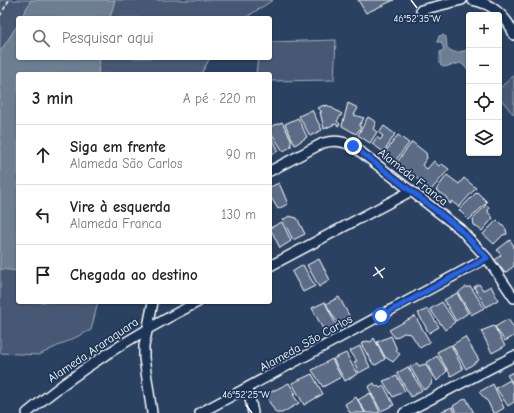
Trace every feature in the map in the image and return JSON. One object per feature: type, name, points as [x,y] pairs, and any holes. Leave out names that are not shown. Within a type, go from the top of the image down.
[{"type":"street","points":[[421,10],[462,0]]},
{"type":"street","points":[[472,0],[482,2],[492,7],[503,16],[514,35]]},
{"type":"street","name":"Alameda Franca","points":[[272,169],[323,143],[342,141],[353,146],[460,229],[487,258],[514,298]]},
{"type":"street","points":[[272,265],[411,190]]},
{"type":"street","name":"Alameda São Carlos","points":[[200,413],[248,389],[487,258]]},
{"type":"street","points":[[152,413],[144,358],[144,346],[153,304]]},
{"type":"street","name":"Alameda Araraquara","points":[[27,413],[60,385],[149,327],[194,304]]},
{"type":"street","points":[[404,413],[514,356]]},
{"type":"street","points":[[248,389],[253,413]]},
{"type":"path","points":[[0,16],[8,0]]},
{"type":"shaded area","points":[[0,0],[273,0],[248,16],[16,16],[16,60],[209,60],[202,72],[16,72],[16,304],[98,304],[91,330],[39,355],[0,353]]},
{"type":"shaded area","points":[[31,0],[115,0],[111,16],[22,16]]},
{"type":"shaded area","points":[[16,27],[16,60],[100,60],[98,72],[16,72],[16,271],[0,269],[0,52]]},
{"type":"shaded area","points":[[443,35],[446,37],[447,47],[453,51],[466,50],[466,68],[461,63],[444,67],[440,64],[440,52],[444,49],[441,42],[437,42],[439,36]]},
{"type":"shaded area","points":[[336,40],[334,80],[272,81],[272,72],[256,72],[258,60],[272,60],[272,42]]},
{"type":"shaded area","points":[[514,75],[514,115],[502,101],[502,86]]},
{"type":"building","points":[[358,0],[394,0],[366,13]]},
{"type":"building","points":[[348,103],[358,108],[354,115],[364,118],[359,126],[361,127],[356,134],[342,126]]},
{"type":"building","points":[[324,105],[325,107],[327,105],[342,114],[337,121],[340,124],[339,126],[335,124],[324,129],[320,112],[322,112],[318,108]]},
{"type":"building","points":[[312,110],[322,130],[310,136],[299,116]]},
{"type":"building","points":[[368,117],[376,122],[373,129],[377,132],[370,143],[358,135]]},
{"type":"building","points":[[298,118],[307,137],[295,145],[285,124]]},
{"type":"building","points":[[282,122],[291,139],[291,147],[283,151],[272,134],[272,126]]},
{"type":"building","points":[[384,126],[395,134],[384,152],[372,144],[377,137],[380,140],[383,136],[379,133]]},
{"type":"building","points":[[398,135],[409,143],[395,161],[386,154],[386,151]]},
{"type":"building","points":[[272,138],[278,149],[278,151],[272,155]]},
{"type":"building","points":[[412,142],[426,153],[427,158],[422,165],[427,169],[434,161],[439,166],[442,164],[449,169],[431,190],[397,162]]},
{"type":"building","points":[[447,175],[459,184],[464,178],[476,188],[459,207],[451,201],[451,204],[449,203],[446,197],[436,190]]},
{"type":"building","points":[[279,183],[288,204],[278,209],[272,199],[272,186]]},
{"type":"building","points":[[477,192],[487,202],[469,220],[459,210]]},
{"type":"building","points":[[486,205],[489,207],[488,212],[493,218],[482,231],[474,225],[473,219]]},
{"type":"building","points":[[289,216],[297,218],[305,234],[293,240],[283,220]]},
{"type":"building","points":[[497,220],[506,229],[507,234],[503,235],[494,244],[483,234]]},
{"type":"building","points":[[282,222],[291,241],[280,248],[272,232],[272,227]]},
{"type":"building","points":[[510,240],[514,246],[514,266],[505,273],[495,260],[501,255],[497,250]]},
{"type":"building","points":[[319,259],[330,280],[319,287],[307,265]]},
{"type":"building","points":[[303,265],[315,286],[303,292],[292,272]]},
{"type":"building","points":[[479,284],[483,290],[491,286],[498,300],[486,307],[474,287]]},
{"type":"building","points":[[465,287],[471,287],[484,308],[471,315],[458,293]]},
{"type":"building","points":[[457,293],[468,313],[456,321],[444,300]]},
{"type":"building","points":[[339,297],[351,319],[338,324],[326,304]]},
{"type":"building","points":[[325,302],[336,325],[324,331],[312,308]]},
{"type":"building","points":[[442,302],[455,322],[445,330],[430,309]]},
{"type":"building","points":[[428,309],[439,327],[429,333],[418,313]]},
{"type":"building","points":[[415,316],[430,342],[420,348],[411,334],[404,333],[395,338],[389,330]]},
{"type":"building","points":[[508,319],[514,328],[514,336],[505,341],[495,327]]},
{"type":"building","points":[[494,326],[505,346],[492,353],[481,331]]},
{"type":"building","points":[[391,336],[397,350],[396,351],[400,354],[393,362],[385,357],[377,342]]},
{"type":"building","points":[[465,337],[479,360],[466,369],[452,345]]},
{"type":"building","points":[[374,338],[385,359],[376,365],[373,364],[361,344],[367,341],[371,342]]},
{"type":"building","points":[[451,345],[463,369],[451,376],[437,352]]},
{"type":"building","points":[[360,346],[370,367],[359,373],[354,362],[357,361],[350,351]]},
{"type":"building","points":[[346,353],[357,374],[345,381],[333,359]]},
{"type":"building","points":[[437,356],[447,371],[437,381],[426,363]]},
{"type":"building","points":[[332,359],[341,377],[323,387],[312,370]]},
{"type":"building","points":[[417,363],[419,366],[425,364],[433,376],[431,385],[424,390],[410,367]]},
{"type":"building","points":[[408,367],[422,390],[411,397],[397,373]]},
{"type":"building","points":[[514,372],[514,385],[507,375]]},
{"type":"building","points":[[312,374],[323,394],[304,405],[292,383]]},
{"type":"building","points":[[397,376],[405,391],[393,397],[383,381]]},
{"type":"building","points":[[510,380],[514,387],[514,402],[508,406],[496,388]]},
{"type":"building","points":[[289,383],[295,393],[293,395],[299,403],[282,413],[276,413],[265,395]]},
{"type":"building","points":[[374,383],[376,387],[378,386],[380,388],[384,386],[394,405],[381,411],[368,387]]},
{"type":"building","points":[[493,384],[504,408],[496,413],[493,413],[488,402],[479,392]]},
{"type":"building","points":[[370,393],[380,413],[366,413],[358,400]]},
{"type":"building","points":[[356,397],[365,413],[350,413],[345,404]]},
{"type":"building","points":[[466,398],[474,413],[457,413],[453,406]]},
{"type":"building","points":[[452,407],[455,413],[440,412]]},
{"type":"route","points":[[353,146],[460,229],[487,258],[381,316]]}]
